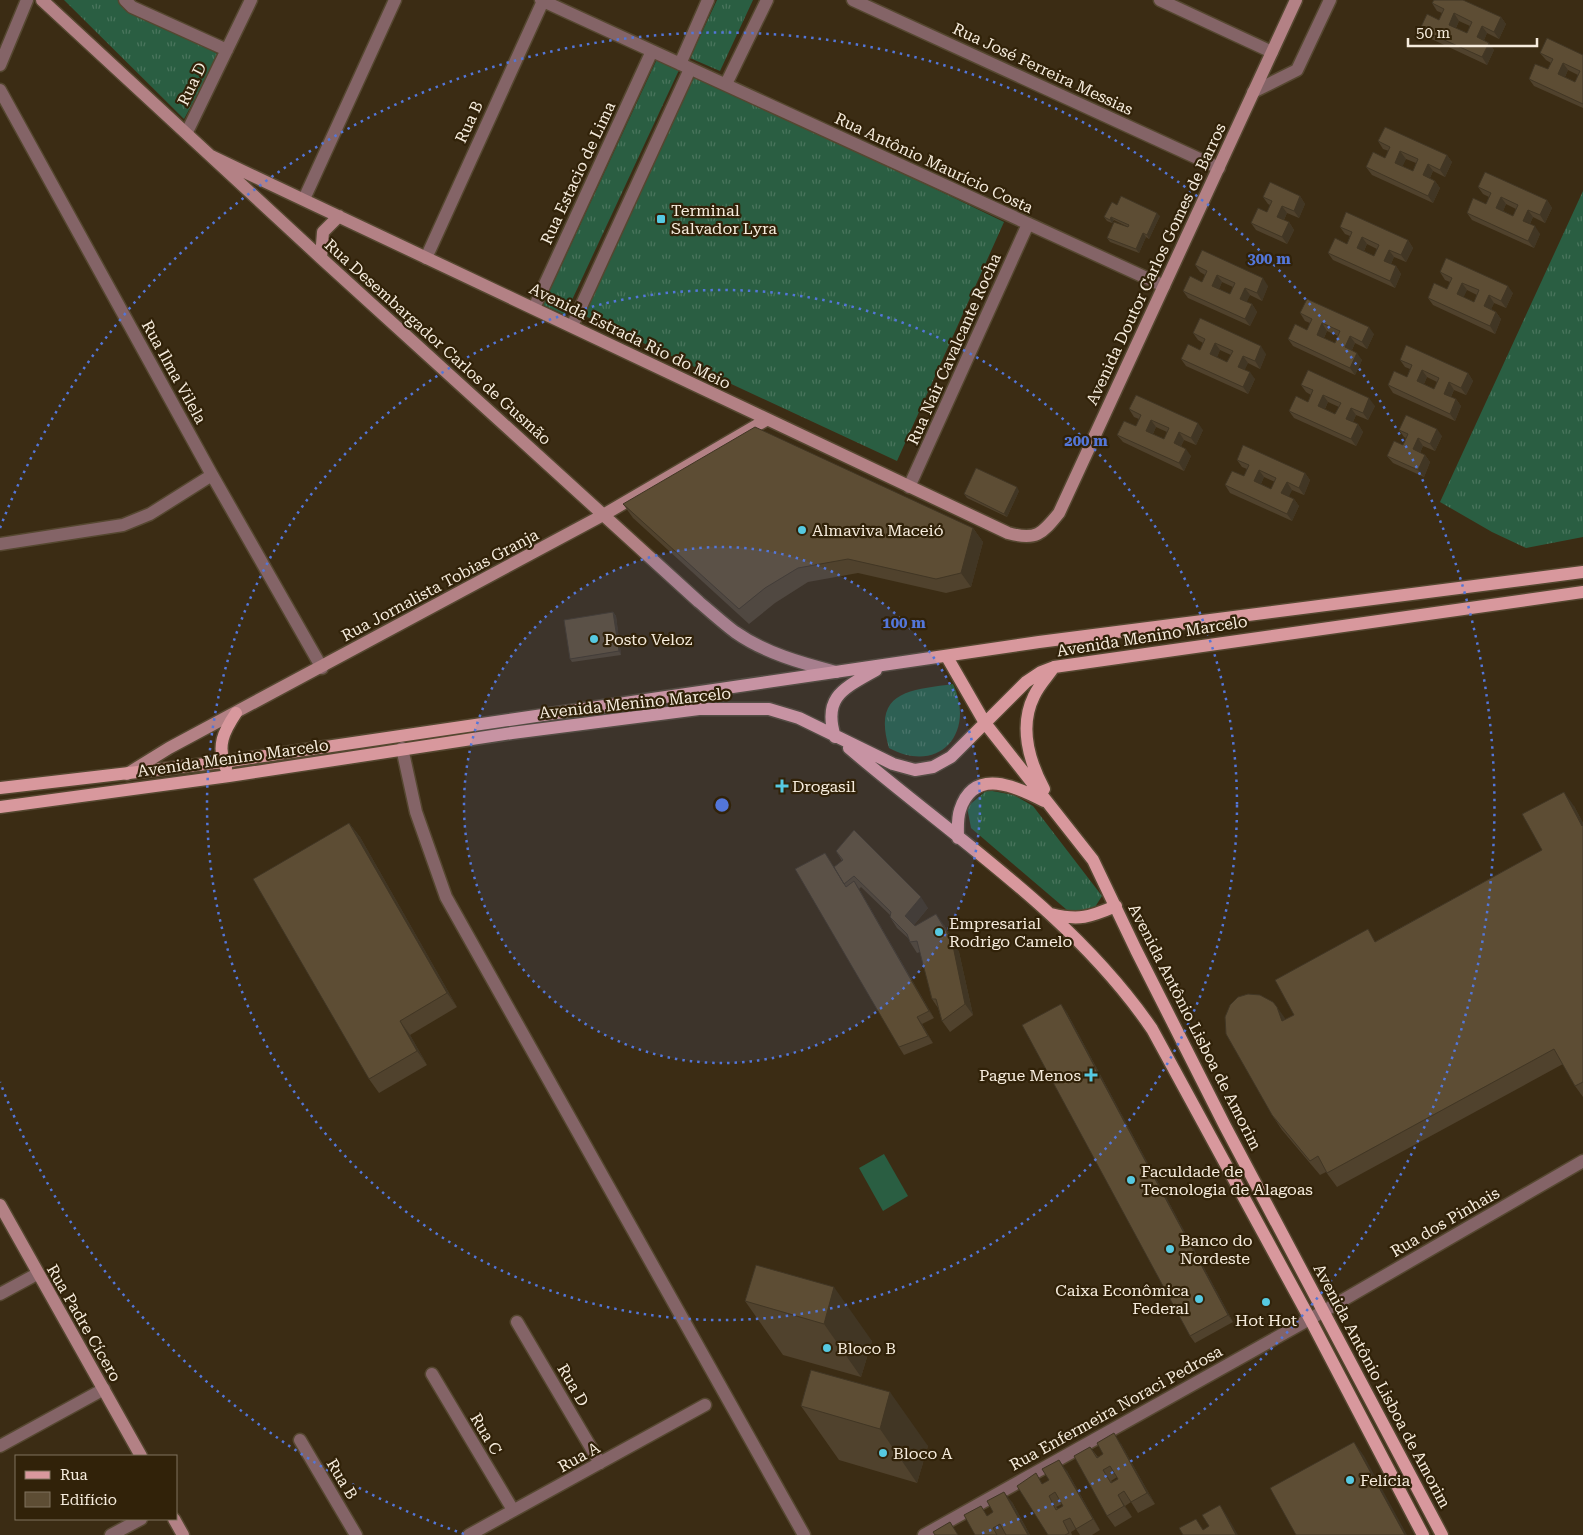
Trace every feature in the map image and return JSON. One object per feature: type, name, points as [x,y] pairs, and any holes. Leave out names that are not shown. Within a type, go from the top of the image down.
[{"type":"main road","name":"Avenida Menino Marcelo","points":[[0,788],[223,762],[1029,644],[1583,572]]},
{"type":"main road","name":"Avenida Menino Marcelo","points":[[0,807],[229,776],[402,748],[661,714],[746,707],[769,709],[799,718],[893,764],[915,770],[933,767],[951,757],[1026,682],[1054,667],[1583,592]]},
{"type":"main road","name":"Avenida Antônio Lisboa de Amorim","points":[[947,657],[985,723],[1093,860],[1203,1082],[1442,1535]]},
{"type":"main road","points":[[835,737],[830,722],[830,711],[834,701],[841,691],[882,666]]},
{"type":"main road","points":[[1054,667],[1034,696],[1026,732],[1029,755],[1058,816]]},
{"type":"main road","points":[[229,776],[223,762],[221,740],[236,713]]},
{"type":"main road","name":"Avenida Antônio Lisboa de Amorim","points":[[835,737],[1048,913],[1129,994],[1152,1029],[1310,1319],[1423,1535]]},
{"type":"main road","points":[[958,838],[960,811],[965,800],[977,788],[992,784],[1004,784],[1016,787],[1047,803]]},
{"type":"main road","points":[[1048,913],[1070,919],[1089,917],[1116,906]]},
{"type":"street","points":[[0,65],[27,0]]},
{"type":"street","name":"Rua Desembargador Carlos de Gusmão","points":[[42,0],[187,132],[210,156],[321,258],[605,514],[688,592],[736,632],[763,648],[795,661],[836,672]]},
{"type":"street","name":"Rua D","points":[[125,0],[132,7],[227,50]]},
{"type":"street","name":"Rua D","points":[[187,132],[251,0]]},
{"type":"street","points":[[304,199],[396,0]]},
{"type":"street","points":[[572,326],[685,67],[708,0]]},
{"type":"street","points":[[726,84],[767,0]]},
{"type":"street","name":"Rua José Ferreira Messias","points":[[853,0],[1219,168]]},
{"type":"street","points":[[1160,0],[1272,52]]},
{"type":"street","name":"Avenida Doutor Carlos Gomes de Barros","points":[[1036,536],[1048,527],[1060,512],[1296,0]]},
{"type":"street","name":"Rua Antônio Maurício Costa","points":[[542,1],[1164,286]]},
{"type":"street","name":"Rua B","points":[[426,258],[542,1]]},
{"type":"street","points":[[1253,92],[1302,72],[1336,2]]},
{"type":"street","name":"Rua Estacio de Lima","points":[[534,308],[652,52]]},
{"type":"street","name":"Rua Ilma Vilela","points":[[0,90],[212,474],[322,668]]},
{"type":"street","name":"Avenida Estrada Rio do Meio","points":[[210,156],[1008,533],[1023,537],[1036,536]]},
{"type":"street","points":[[321,258],[323,232],[339,216]]},
{"type":"street","name":"Rua Nair Cavalcante Rocha","points":[[909,487],[1028,224]]},
{"type":"street","name":"Rua Jornalista Tobias Granja","points":[[127,774],[236,713],[605,514],[766,420]]},
{"type":"street","points":[[0,544],[123,525],[150,514],[212,474]]},
{"type":"street","points":[[402,748],[416,812],[446,897],[804,1535]]},
{"type":"street","name":"Rua dos Pinhais","points":[[1324,1311],[1583,1161]]},
{"type":"street","name":"Rua Padre Cícero","points":[[0,1205],[139,1455]]},
{"type":"street","points":[[0,1294],[37,1274]]},
{"type":"street","name":"Rua Enfermeira Noraci Pedrosa","points":[[924,1535],[1324,1311]]},
{"type":"street","name":"Rua D","points":[[518,1322],[600,1463]]},
{"type":"street","name":"Rua C","points":[[432,1374],[513,1510]]},
{"type":"street","points":[[0,1446],[104,1389]]},
{"type":"street","name":"Rua A","points":[[469,1535],[705,1404]]},
{"type":"street","name":"Rua B","points":[[300,1440],[356,1535]]},
{"type":"street","points":[[112,1535],[139,1520]]},
{"type":"street","points":[[175,1520],[183,1535]]},
{"type":"green space","points":[[64,0],[128,0],[219,55],[184,119]]},
{"type":"green space","points":[[717,0],[753,0],[720,71],[690,58]]},
{"type":"green space","points":[[657,59],[679,70],[565,315],[543,305]]},
{"type":"green space","points":[[695,73],[1004,222],[897,461],[581,314]]},
{"type":"green space","points":[[1583,191],[1583,537],[1526,548],[1492,532],[1440,502]]},
{"type":"green space","points":[[953,684],[959,702],[960,718],[956,733],[948,744],[937,753],[923,756],[907,755],[889,748],[885,729],[886,715],[890,704],[898,697],[909,692]]},
{"type":"green space","points":[[987,790],[1014,795],[1033,806],[1102,896],[1095,907],[1081,914],[1067,910],[971,828],[967,807]]},
{"type":"green space","points":[[884,1154],[908,1196],[883,1211],[859,1168]]},
{"type":"building","points":[[1434,0],[1463,0],[1501,17],[1494,32],[1482,26],[1477,37],[1489,43],[1482,57],[1420,29],[1427,14],[1439,20],[1444,9],[1432,3]],"holes":[[[1454,13],[1472,22],[1467,33],[1449,25]]]},
{"type":"building","points":[[1547,38],[1583,55],[1583,104],[1529,79],[1535,64],[1548,69],[1553,59],[1540,53]],"holes":[[[1563,63],[1580,71],[1575,82],[1558,74]]]},
{"type":"building","points":[[1385,127],[1447,155],[1440,170],[1428,164],[1423,175],[1435,181],[1428,196],[1366,167],[1373,152],[1385,158],[1390,147],[1378,141]],"holes":[[[1400,151],[1418,159],[1413,171],[1395,163]]]},
{"type":"building","points":[[1485,172],[1547,200],[1540,215],[1528,210],[1523,221],[1535,226],[1528,241],[1467,213],[1473,198],[1486,204],[1491,193],[1478,187]],"holes":[[[1501,197],[1518,205],[1513,216],[1496,208]]]},
{"type":"building","points":[[1270,182],[1300,196],[1294,211],[1282,206],[1277,217],[1289,222],[1282,237],[1251,223],[1258,208],[1267,212],[1272,201],[1263,197]]},
{"type":"building","points":[[1121,196],[1157,213],[1147,235],[1143,233],[1136,249],[1107,238],[1114,222],[1128,227],[1129,225],[1111,217],[1110,220],[1104,217],[1112,202],[1117,205]]},
{"type":"building","points":[[1346,212],[1408,240],[1401,255],[1389,250],[1384,261],[1396,266],[1390,281],[1328,253],[1335,238],[1347,244],[1352,232],[1340,227]],"holes":[[[1362,237],[1379,245],[1374,256],[1357,248]]]},
{"type":"building","points":[[1202,250],[1263,278],[1257,293],[1245,288],[1240,299],[1252,304],[1245,319],[1183,291],[1190,276],[1202,282],[1207,271],[1195,265]],"holes":[[[1217,275],[1235,283],[1230,294],[1212,286]]]},
{"type":"building","points":[[1446,258],[1508,286],[1501,301],[1489,295],[1484,306],[1496,312],[1490,326],[1428,298],[1434,283],[1447,289],[1452,278],[1440,272]],"holes":[[[1462,283],[1479,290],[1474,302],[1457,294]]]},
{"type":"building","points":[[1307,299],[1369,327],[1362,342],[1350,336],[1345,347],[1357,353],[1350,368],[1288,339],[1295,324],[1307,330],[1312,319],[1300,313]],"holes":[[[1322,323],[1340,331],[1335,343],[1317,335]]]},
{"type":"building","points":[[1200,318],[1261,346],[1255,361],[1243,356],[1238,367],[1250,372],[1243,387],[1181,359],[1188,344],[1200,350],[1205,339],[1193,333]],"holes":[[[1215,343],[1233,351],[1227,362],[1210,354]]]},
{"type":"building","points":[[1406,345],[1468,373],[1461,388],[1449,382],[1444,394],[1456,399],[1450,414],[1388,385],[1394,371],[1407,377],[1412,365],[1400,360]],"holes":[[[1422,370],[1439,378],[1434,389],[1417,381]]]},
{"type":"building","points":[[1308,370],[1369,398],[1363,413],[1351,408],[1346,419],[1358,424],[1351,439],[1289,411],[1296,396],[1308,402],[1313,390],[1301,385]],"holes":[[[1323,395],[1341,403],[1335,414],[1318,406]]]},
{"type":"building","points":[[1136,395],[1198,423],[1191,438],[1179,432],[1174,443],[1186,449],[1179,463],[1117,435],[1124,421],[1136,426],[1141,415],[1129,409]],"holes":[[[1151,420],[1169,428],[1164,439],[1146,431]]]},
{"type":"building","points":[[1406,415],[1437,429],[1430,444],[1418,438],[1413,449],[1425,455],[1418,470],[1387,456],[1394,441],[1403,445],[1408,434],[1399,430]]},
{"type":"building","name":"Almaviva Maceió","points":[[755,427],[973,528],[961,573],[936,579],[848,559],[798,568],[765,588],[739,609],[623,504]]},
{"type":"building","points":[[1243,445],[1305,473],[1299,488],[1287,482],[1281,493],[1294,499],[1287,514],[1225,485],[1232,471],[1244,476],[1249,465],[1237,460]],"holes":[[[1259,470],[1276,478],[1271,489],[1254,481]]]},
{"type":"building","points":[[976,468],[1017,487],[1004,514],[964,494]]},
{"type":"building","name":"Posto Veloz","points":[[613,612],[619,651],[570,659],[564,620]]},
{"type":"building","points":[[1564,792],[1583,825],[1583,1082],[1575,1086],[1554,1049],[1327,1173],[1318,1156],[1310,1161],[1272,1115],[1226,1034],[1225,1017],[1230,1005],[1238,997],[1248,994],[1260,995],[1273,1002],[1282,1021],[1294,1015],[1275,980],[1368,929],[1375,942],[1542,850],[1522,814]]},
{"type":"building","points":[[349,823],[447,993],[400,1021],[417,1051],[369,1079],[253,879]]},
{"type":"building","name":"Empresarial Rodrigo Camelo","points":[[854,830],[921,897],[905,916],[915,926],[936,914],[952,941],[965,1004],[942,1021],[936,999],[932,999],[917,941],[910,942],[907,934],[890,917],[891,912],[854,876],[844,884],[834,867],[843,860],[836,851]]},
{"type":"building","points":[[825,853],[846,887],[854,881],[929,1011],[917,1017],[928,1036],[899,1047],[795,869]]},
{"type":"building","points":[[1061,1004],[1228,1315],[1190,1336],[1022,1025]]},
{"type":"building","points":[[756,1265],[834,1287],[824,1324],[745,1301]]},
{"type":"building","points":[[811,1370],[890,1392],[880,1429],[801,1406]]},
{"type":"building","points":[[1114,1433],[1147,1493],[1131,1502],[1124,1491],[1118,1495],[1124,1506],[1107,1516],[1074,1456],[1090,1447],[1097,1458],[1103,1454],[1097,1443]],"holes":[[[1110,1466],[1118,1479],[1111,1483],[1103,1470]]]},
{"type":"building","name":"Felícia","points":[[1354,1442],[1405,1535],[1296,1535],[1270,1488]]},
{"type":"building","points":[[1059,1460],[1093,1519],[1076,1529],[1070,1518],[1063,1521],[1069,1533],[1065,1535],[1048,1535],[1017,1486],[1036,1473],[1042,1484],[1049,1480],[1042,1469]],"holes":[[[1055,1492],[1063,1506],[1056,1510],[1049,1496]]]},
{"type":"building","points":[[1004,1492],[1028,1535],[1006,1535],[1000,1524],[993,1528],[997,1535],[975,1535],[964,1515],[981,1506],[987,1516],[993,1512],[987,1501]]},
{"type":"building","points":[[1220,1505],[1236,1535],[1183,1535],[1179,1528],[1196,1519],[1203,1530],[1209,1526],[1202,1515]]},
{"type":"building","points":[[950,1522],[958,1535],[935,1535],[933,1532]]},
{"type":"place","name":"Terminal Salvador Lyra","points":[[661,219]]},
{"type":"place","name":"Almaviva Maceió","points":[[802,530]]},
{"type":"place","name":"Posto Veloz","points":[[594,639]]},
{"type":"place","name":"Drogasil","points":[[782,786]]},
{"type":"place","name":"Empresarial Rodrigo Camelo","points":[[939,932]]},
{"type":"place","name":"Pague Menos","points":[[1091,1075]]},
{"type":"place","name":"Faculdade de Tecnologia de Alagoas","points":[[1131,1180]]},
{"type":"place","name":"Banco do Nordeste","points":[[1170,1249]]},
{"type":"place","name":"Caixa Econômica Federal","points":[[1199,1299]]},
{"type":"place","name":"Hot Hot","points":[[1266,1302]]},
{"type":"place","name":"Bloco B","points":[[827,1348]]},
{"type":"place","name":"Bloco A","points":[[883,1453]]},
{"type":"place","name":"Felícia","points":[[1350,1480]]}]
